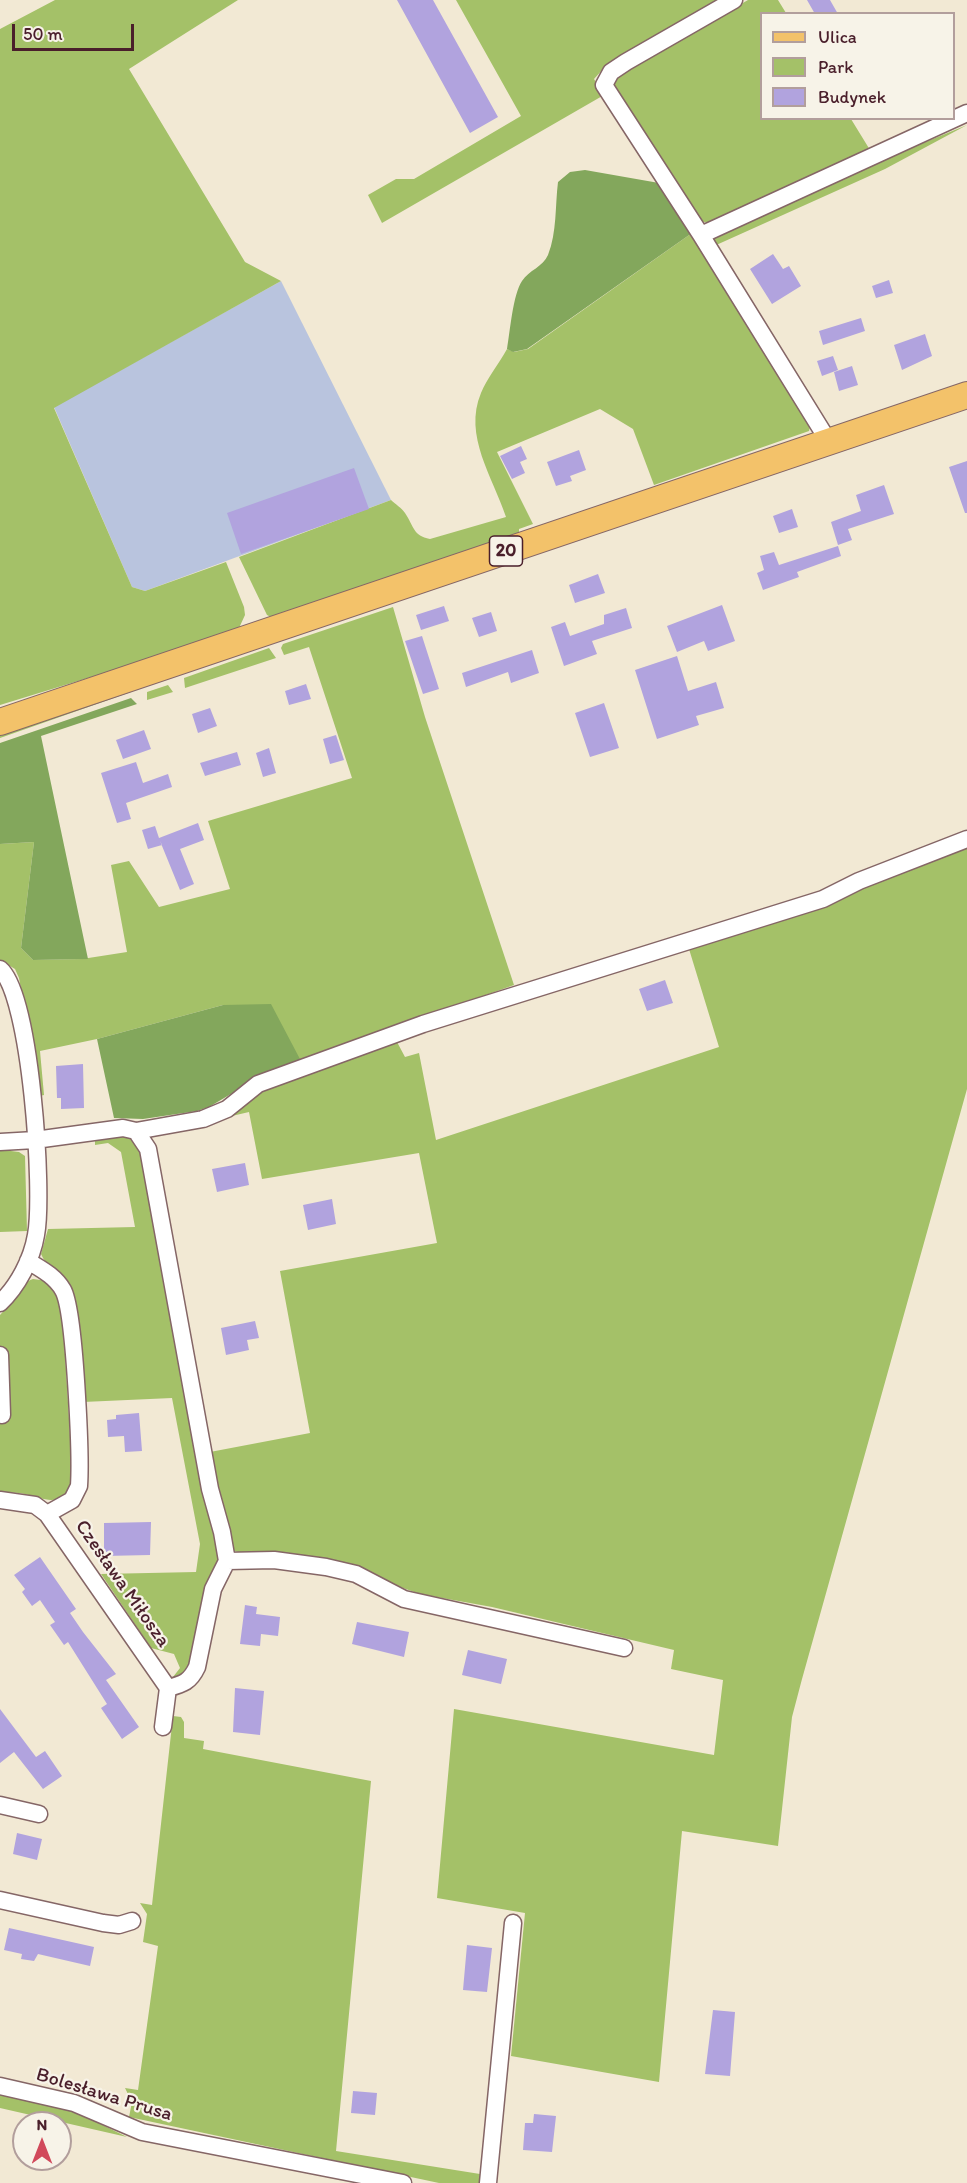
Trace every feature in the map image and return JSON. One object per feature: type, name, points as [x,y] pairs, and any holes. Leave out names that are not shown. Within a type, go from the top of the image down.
[{"type":"main road","name":"20","points":[[0,722],[272,632],[967,395]]},
{"type":"street","points":[[734,0],[626,62],[611,72],[604,85],[701,235],[829,442]]},
{"type":"street","points":[[701,235],[952,120]]},
{"type":"street","points":[[0,1142],[35,1140],[123,1128],[136,1131],[203,1119],[226,1109],[258,1084],[423,1024],[823,899],[859,881],[967,839]]},
{"type":"street","points":[[0,969],[10,981],[29,1066],[38,1224],[28,1262],[11,1291],[0,1303]]},
{"type":"street","points":[[136,1131],[148,1149],[210,1489],[227,1561],[213,1589],[197,1667],[188,1682],[168,1689],[163,1727]]},
{"type":"street","points":[[28,1262],[55,1279],[64,1291],[71,1330],[79,1486],[72,1500],[47,1514]]},
{"type":"street","points":[[0,1355],[2,1415]]},
{"type":"street","name":"Czesława Miłosza","points":[[0,1500],[35,1505],[47,1514],[168,1689]]},
{"type":"street","points":[[227,1561],[274,1560],[326,1567],[356,1574],[404,1599],[624,1648]]},
{"type":"street","points":[[0,1805],[39,1814]]},
{"type":"street","points":[[0,1900],[103,1923],[119,1925],[132,1921]]},
{"type":"street","points":[[488,2183],[513,1923]]},
{"type":"street","name":"Bolesława Prusa","points":[[0,2086],[74,2103],[142,2132],[403,2183]]},
{"type":"shaded area","points":[[281,281],[391,500],[145,591],[132,587],[54,407]]},
{"type":"green space","points":[[55,0],[238,0],[129,69],[245,262],[281,281],[54,408],[132,587],[145,591],[226,562],[244,607],[245,615],[239,628],[215,639],[0,705],[0,29]]},
{"type":"green space","points":[[456,0],[721,0],[603,69],[594,79],[604,95],[382,223],[368,195],[396,179],[414,179],[521,116]]},
{"type":"green space","points":[[748,0],[778,0],[785,12],[760,12],[760,120],[852,120],[870,150],[708,223],[701,221],[613,84],[617,76]]},
{"type":"green space","points":[[967,125],[885,169],[714,246],[713,237],[828,182]]},
{"type":"green space","points":[[585,170],[659,183],[692,233],[527,349],[513,352],[507,349],[516,295],[525,277],[543,263],[548,255],[554,228],[558,182],[570,172]]},
{"type":"green space","points":[[692,233],[811,423],[809,431],[654,485],[633,429],[600,409],[497,452],[533,524],[519,529],[519,533],[273,618],[267,615],[239,557],[391,500],[404,511],[414,530],[420,536],[430,539],[506,517],[482,456],[475,425],[476,409],[481,393],[507,349],[514,352],[528,349]]},
{"type":"green space","points":[[393,607],[425,717],[514,985],[301,1061],[223,1005],[97,1039],[40,1051],[44,1095],[40,1096],[19,978],[15,969],[0,960],[0,844],[34,842],[21,948],[33,960],[82,959],[127,952],[111,865],[129,861],[159,907],[230,889],[208,821],[352,778],[309,647],[284,655],[281,648],[283,644]]},
{"type":"green space","points":[[269,648],[276,658],[185,688],[184,678]]},
{"type":"green space","points":[[168,685],[173,692],[147,700],[147,692]]},
{"type":"green space","points":[[129,690],[131,692],[0,738],[0,736]]},
{"type":"green space","points":[[131,698],[137,704],[41,736],[88,959],[33,960],[21,948],[34,842],[0,844],[0,743]]},
{"type":"green space","points":[[967,843],[967,1089],[792,1717],[778,1846],[682,1831],[659,2082],[511,2056],[525,1913],[437,1898],[454,1709],[714,1755],[723,1680],[671,1669],[674,1650],[492,1607],[420,1594],[386,1582],[234,1551],[210,1452],[310,1433],[280,1271],[437,1243],[419,1153],[262,1179],[249,1112],[219,1119],[264,1091],[389,1041],[397,1042],[405,1057],[419,1053],[436,1140],[719,1047],[689,949]]},
{"type":"green space","points":[[271,1004],[301,1061],[246,1085],[209,1107],[197,1111],[143,1119],[114,1118],[97,1039],[223,1005]]},
{"type":"green space","points":[[122,1134],[133,1138],[143,1154],[220,1560],[187,1672],[173,1677],[180,1668],[174,1654],[151,1648],[101,1574],[196,1572],[200,1544],[172,1398],[83,1402],[68,1282],[46,1262],[41,1254],[48,1229],[135,1227],[121,1152],[108,1143],[95,1145],[95,1139]]},
{"type":"green space","points":[[0,1148],[11,1148],[11,1151],[25,1156],[27,1231],[0,1232]]},
{"type":"green space","points":[[33,1279],[48,1281],[62,1305],[73,1484],[63,1496],[52,1500],[22,1493],[0,1493],[0,1315],[23,1285]]},
{"type":"green space","points":[[173,1716],[181,1717],[184,1722],[184,1738],[204,1741],[203,1749],[371,1781],[336,2151],[480,2174],[479,2183],[439,2183],[129,2117],[132,2102],[125,2088],[138,2090],[158,1946],[143,1942],[147,1914],[140,1903],[152,1905]]},
{"type":"green space","points":[[0,2095],[72,2111],[13,2111],[0,2108]]},
{"type":"green space","points":[[72,2111],[76,2112],[127,2137],[72,2124]]},
{"type":"building","points":[[397,0],[433,0],[498,117],[470,133]]},
{"type":"building","points":[[807,0],[830,0],[837,12],[814,12]]},
{"type":"building","points":[[773,254],[783,269],[789,266],[801,286],[772,304],[750,269]]},
{"type":"building","points":[[889,280],[893,293],[876,298],[872,286]]},
{"type":"building","points":[[861,318],[865,331],[823,345],[819,331]]},
{"type":"building","points":[[925,334],[932,356],[902,370],[894,345]]},
{"type":"building","points":[[833,356],[838,370],[822,376],[817,361]]},
{"type":"building","points":[[852,366],[858,385],[839,391],[834,372]]},
{"type":"building","points":[[521,446],[527,459],[520,462],[525,473],[512,479],[500,456]]},
{"type":"building","points":[[579,450],[586,470],[570,476],[572,481],[556,486],[547,462]]},
{"type":"building","points":[[967,461],[967,513],[965,513],[949,467]]},
{"type":"building","points":[[354,468],[369,509],[241,554],[227,513]]},
{"type":"building","points":[[884,485],[894,514],[848,529],[852,540],[838,545],[831,522],[861,511],[856,495]]},
{"type":"building","points":[[792,509],[798,527],[779,533],[773,516]]},
{"type":"building","points":[[838,546],[841,556],[797,572],[799,577],[763,590],[757,573],[764,570],[760,556],[774,552],[779,565]]},
{"type":"building","points":[[598,574],[605,593],[575,603],[569,585]]},
{"type":"building","points":[[722,605],[735,641],[708,651],[704,641],[677,652],[667,626]]},
{"type":"building","points":[[444,606],[449,621],[421,630],[416,615]]},
{"type":"building","points":[[626,608],[632,628],[592,641],[597,654],[564,666],[551,627],[565,622],[570,636],[604,624],[604,615]]},
{"type":"building","points":[[491,612],[497,631],[479,637],[472,618]]},
{"type":"building","points":[[422,636],[439,689],[423,694],[405,641]]},
{"type":"building","points":[[532,650],[539,673],[511,683],[508,672],[466,687],[462,673]]},
{"type":"building","points":[[677,656],[688,691],[716,682],[724,708],[696,716],[699,725],[657,739],[635,670]]},
{"type":"building","points":[[306,684],[311,699],[289,705],[285,691]]},
{"type":"building","points":[[604,703],[619,748],[590,757],[575,713]]},
{"type":"building","points":[[210,708],[217,726],[198,733],[192,714]]},
{"type":"building","points":[[144,730],[151,749],[123,759],[116,740]]},
{"type":"building","points":[[336,735],[344,760],[330,764],[323,739]]},
{"type":"building","points":[[269,748],[276,773],[263,777],[256,753]]},
{"type":"building","points":[[237,752],[241,765],[205,776],[200,763]]},
{"type":"building","points":[[136,762],[143,783],[168,774],[172,787],[126,803],[131,819],[117,823],[101,773]]},
{"type":"building","points":[[198,823],[204,840],[180,849],[194,884],[180,890],[162,845],[148,849],[142,830],[155,826],[159,838]]},
{"type":"building","points":[[665,980],[673,1003],[647,1011],[639,989]]},
{"type":"building","points":[[83,1064],[84,1108],[61,1109],[61,1098],[57,1098],[56,1066]]},
{"type":"building","points":[[245,1163],[249,1185],[217,1192],[212,1169]]},
{"type":"building","points":[[332,1199],[336,1224],[308,1230],[303,1205]]},
{"type":"building","points":[[255,1321],[259,1338],[247,1340],[249,1350],[226,1355],[221,1328]]},
{"type":"building","points":[[139,1413],[142,1451],[125,1452],[124,1436],[108,1437],[107,1420],[116,1419],[116,1415]]},
{"type":"building","points":[[151,1522],[150,1555],[104,1556],[104,1523]]},
{"type":"building","points":[[40,1557],[76,1609],[70,1613],[116,1674],[106,1680],[139,1727],[122,1739],[101,1708],[107,1704],[68,1642],[64,1645],[50,1625],[55,1622],[40,1600],[32,1606],[22,1592],[25,1589],[14,1575]]},
{"type":"building","points":[[245,1605],[257,1607],[256,1614],[280,1617],[278,1636],[261,1634],[260,1646],[240,1644]]},
{"type":"building","points":[[357,1622],[409,1632],[404,1657],[352,1644]]},
{"type":"building","points":[[468,1650],[507,1659],[501,1684],[462,1675]]},
{"type":"building","points":[[235,1688],[264,1691],[260,1735],[233,1732]]},
{"type":"building","points":[[0,1709],[36,1757],[45,1751],[62,1776],[43,1789],[14,1752],[0,1763]]},
{"type":"building","points":[[17,1833],[42,1839],[37,1860],[13,1854]]},
{"type":"building","points":[[9,1928],[94,1947],[90,1966],[38,1954],[34,1961],[21,1959],[22,1954],[4,1950]]},
{"type":"building","points":[[467,1945],[492,1948],[487,1992],[463,1990]]},
{"type":"building","points":[[713,2010],[735,2012],[730,2076],[705,2074]]},
{"type":"building","points":[[353,2091],[377,2093],[375,2115],[351,2113]]},
{"type":"building","points":[[534,2114],[556,2116],[552,2152],[523,2150],[525,2123],[533,2123]]}]
